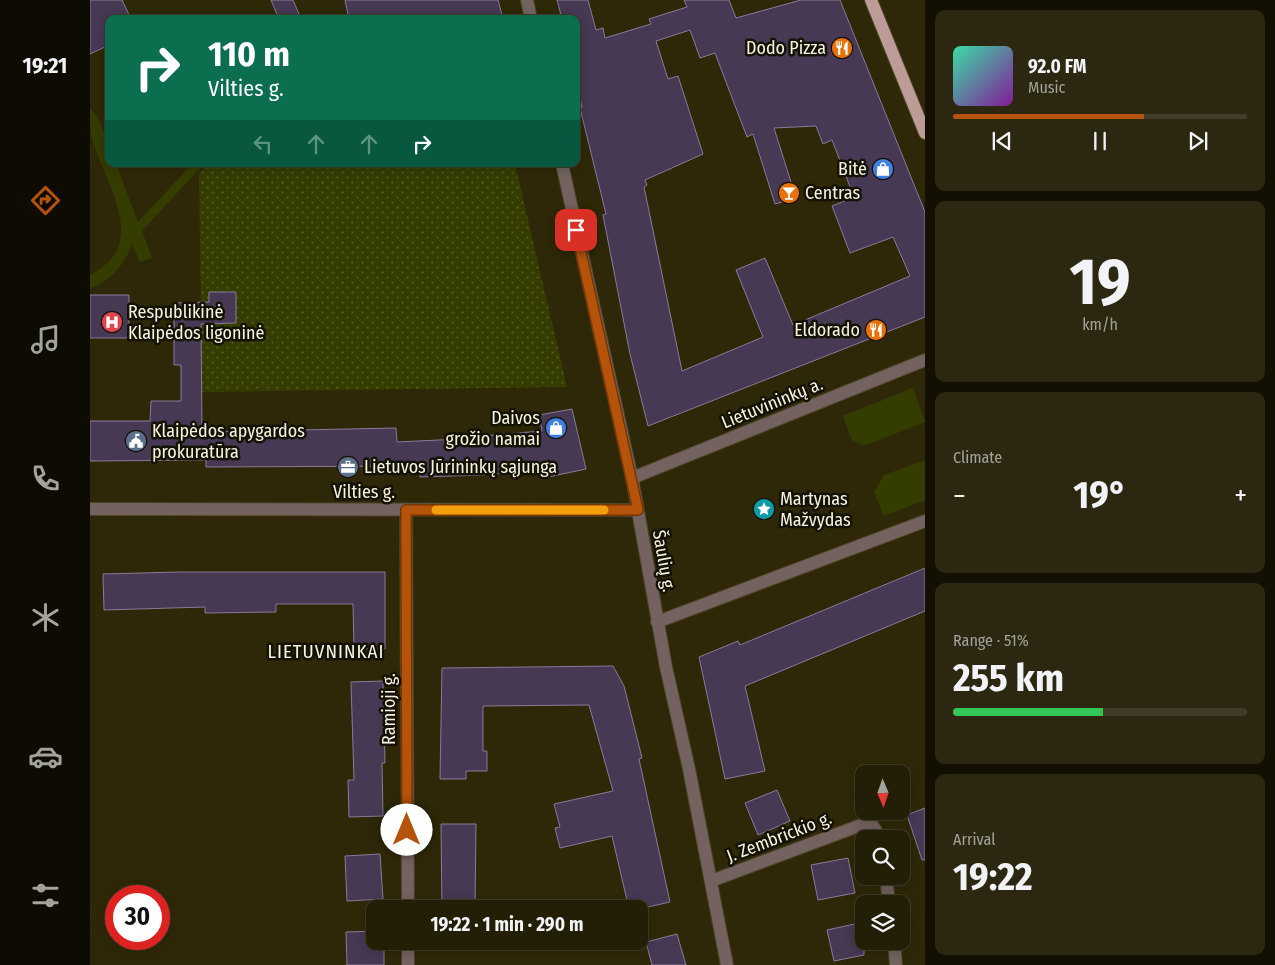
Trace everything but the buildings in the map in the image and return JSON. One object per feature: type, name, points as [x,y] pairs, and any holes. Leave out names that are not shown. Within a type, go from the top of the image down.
[{"type":"main road","points":[[871,0],[925,133]]},
{"type":"street","points":[[527,0],[530,15]]},
{"type":"street","name":"Šaulių g.","points":[[563,167],[632,478],[658,622],[727,965]]},
{"type":"street","name":"Lietuvininkų a.","points":[[632,478],[925,360]]},
{"type":"street","name":"Vilties g.","points":[[90,509],[638,510]]},
{"type":"street","name":"Ramioji g.","points":[[406,510],[408,900]]},
{"type":"street","points":[[658,622],[925,521]]},
{"type":"street","name":"J. Zembrickio g.","points":[[711,881],[861,824],[873,826],[875,830]]},
{"type":"street","points":[[408,950],[408,965]]},
{"type":"street","points":[[895,950],[896,965]]},
{"type":"green space","points":[[90,108],[99,120],[105,134],[105,167],[117,167],[138,222],[189,167],[201,167],[142,231],[152,258],[140,262],[132,243],[130,250],[117,270],[104,281],[90,288],[90,275],[109,262],[118,246],[121,229],[119,211],[97,153],[90,125]]},
{"type":"green space","points":[[206,167],[516,167],[567,387],[202,392],[199,173]]},
{"type":"green space","points":[[913,388],[925,422],[864,446],[852,440],[843,416]]},
{"type":"green space","points":[[925,460],[925,500],[884,516],[874,492],[884,475]]},
{"type":"slow traffic","points":[[436,510],[604,510]]},
{"type":"place","name":"Dodo Pizza","points":[[842,48]]},
{"type":"place","name":"Bitė","points":[[883,169]]},
{"type":"place","name":"Centras","points":[[789,193]]},
{"type":"place","name":"Respublikinė Klaipėdos ligoninė","points":[[112,322]]},
{"type":"place","name":"Eldorado","points":[[876,330]]},
{"type":"place","name":"Daivos grožio namai","points":[[556,428]]},
{"type":"place","name":"Klaipėdos apygardos prokuratūra","points":[[136,441]]},
{"type":"place","name":"Lietuvos Jūrininkų sąjunga","points":[[348,467]]},
{"type":"place","name":"Martynas Mažvydas","points":[[764,509]]},
{"type":"district","name":"LIETUVNINKAI","points":[[326,651]]},
{"type":"route","points":[[407,830],[406,510],[638,510],[576,230]]}]
